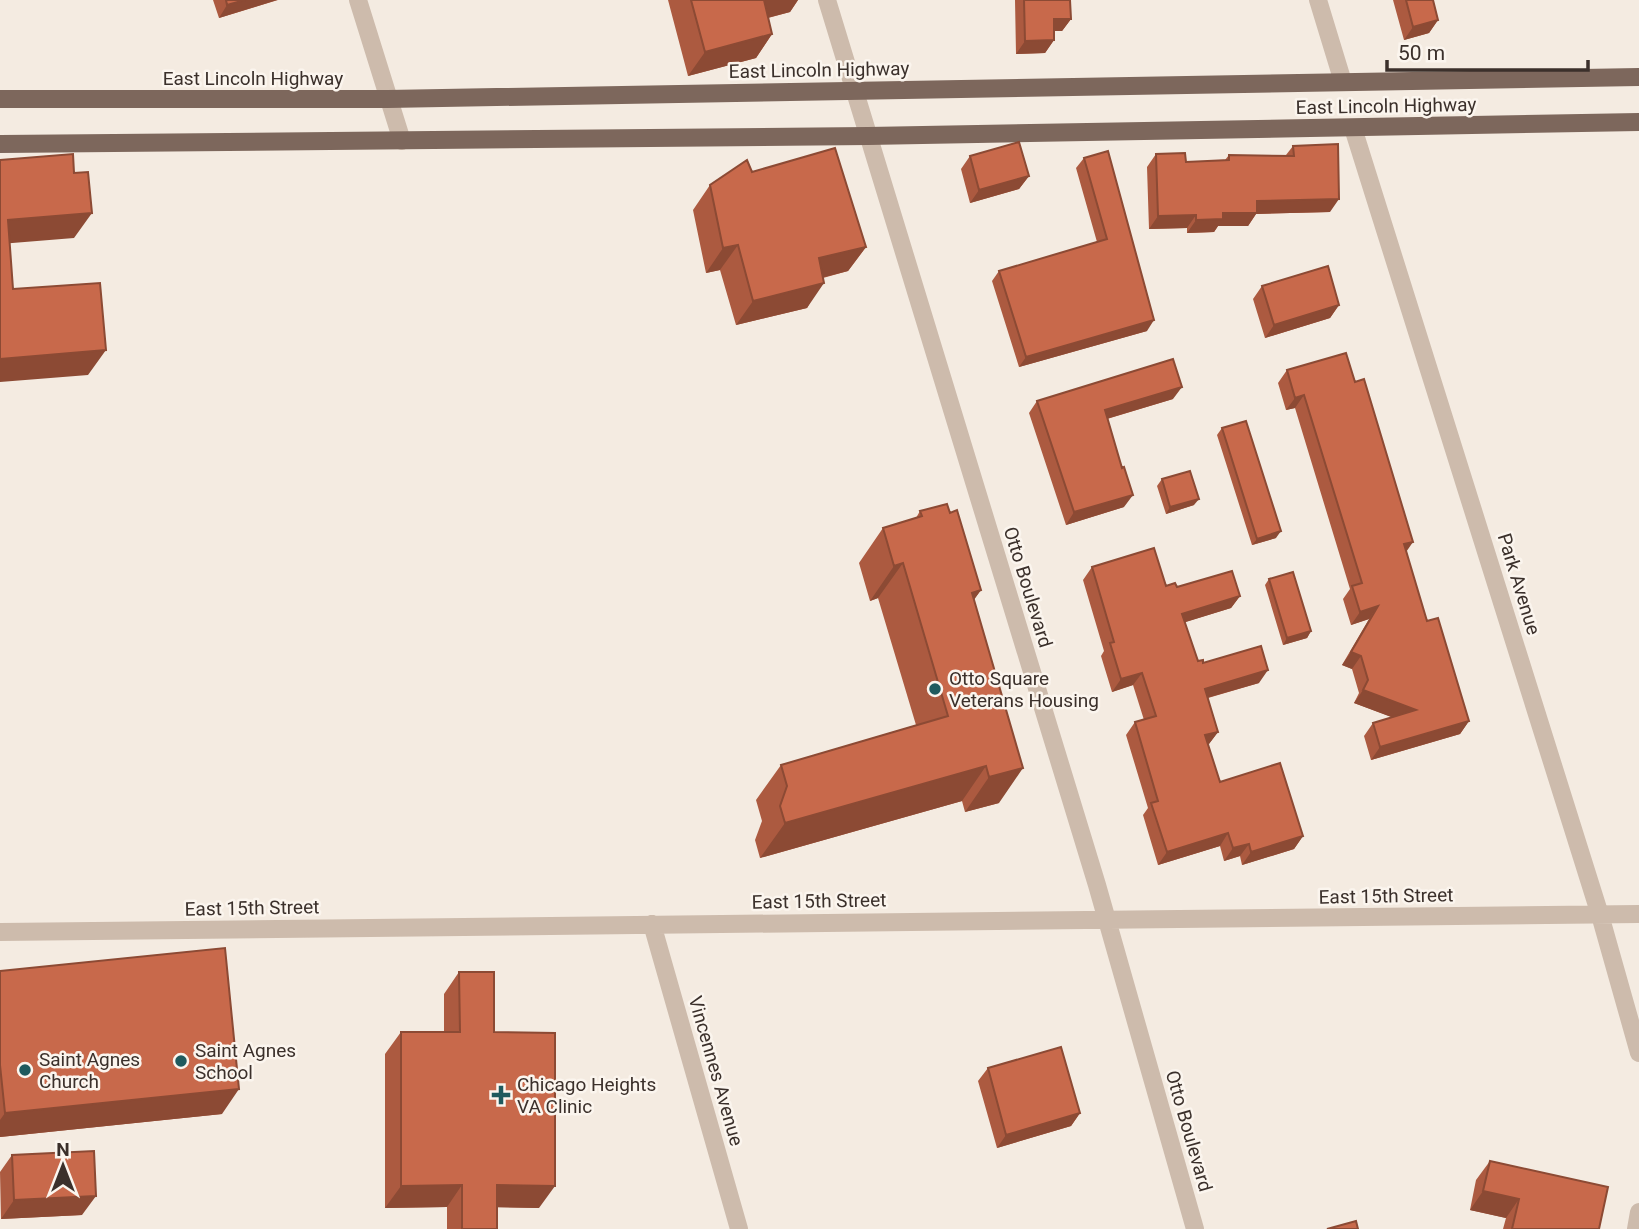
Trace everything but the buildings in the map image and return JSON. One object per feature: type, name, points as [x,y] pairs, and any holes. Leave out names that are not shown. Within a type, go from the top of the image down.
[{"type":"main road","name":"East Lincoln Highway","points":[[0,99],[388,99],[1639,77]]},
{"type":"main road","name":"East Lincoln Highway","points":[[0,144],[868,136],[1639,122]]},
{"type":"street","points":[[358,0],[402,141]]},
{"type":"street","name":"Otto Boulevard","points":[[827,0],[1107,920],[1195,1229]]},
{"type":"street","points":[[1318,0],[1343,82]]},
{"type":"street","name":"Park Avenue","points":[[1353,128],[1600,915],[1639,1053]]},
{"type":"street","name":"East 15th Street","points":[[0,932],[1639,914]]},
{"type":"street","name":"Vincennes Avenue","points":[[652,924],[739,1229]]},
{"type":"street","points":[[1636,1229],[1639,1212]]},
{"type":"place","name":"Otto Square Veterans Housing","points":[[935,689]]},
{"type":"place","name":"Saint Agnes School","points":[[181,1061]]},
{"type":"place","name":"Saint Agnes Church","points":[[25,1070]]},
{"type":"place","name":"Chicago Heights VA Clinic","points":[[501,1095]]}]
